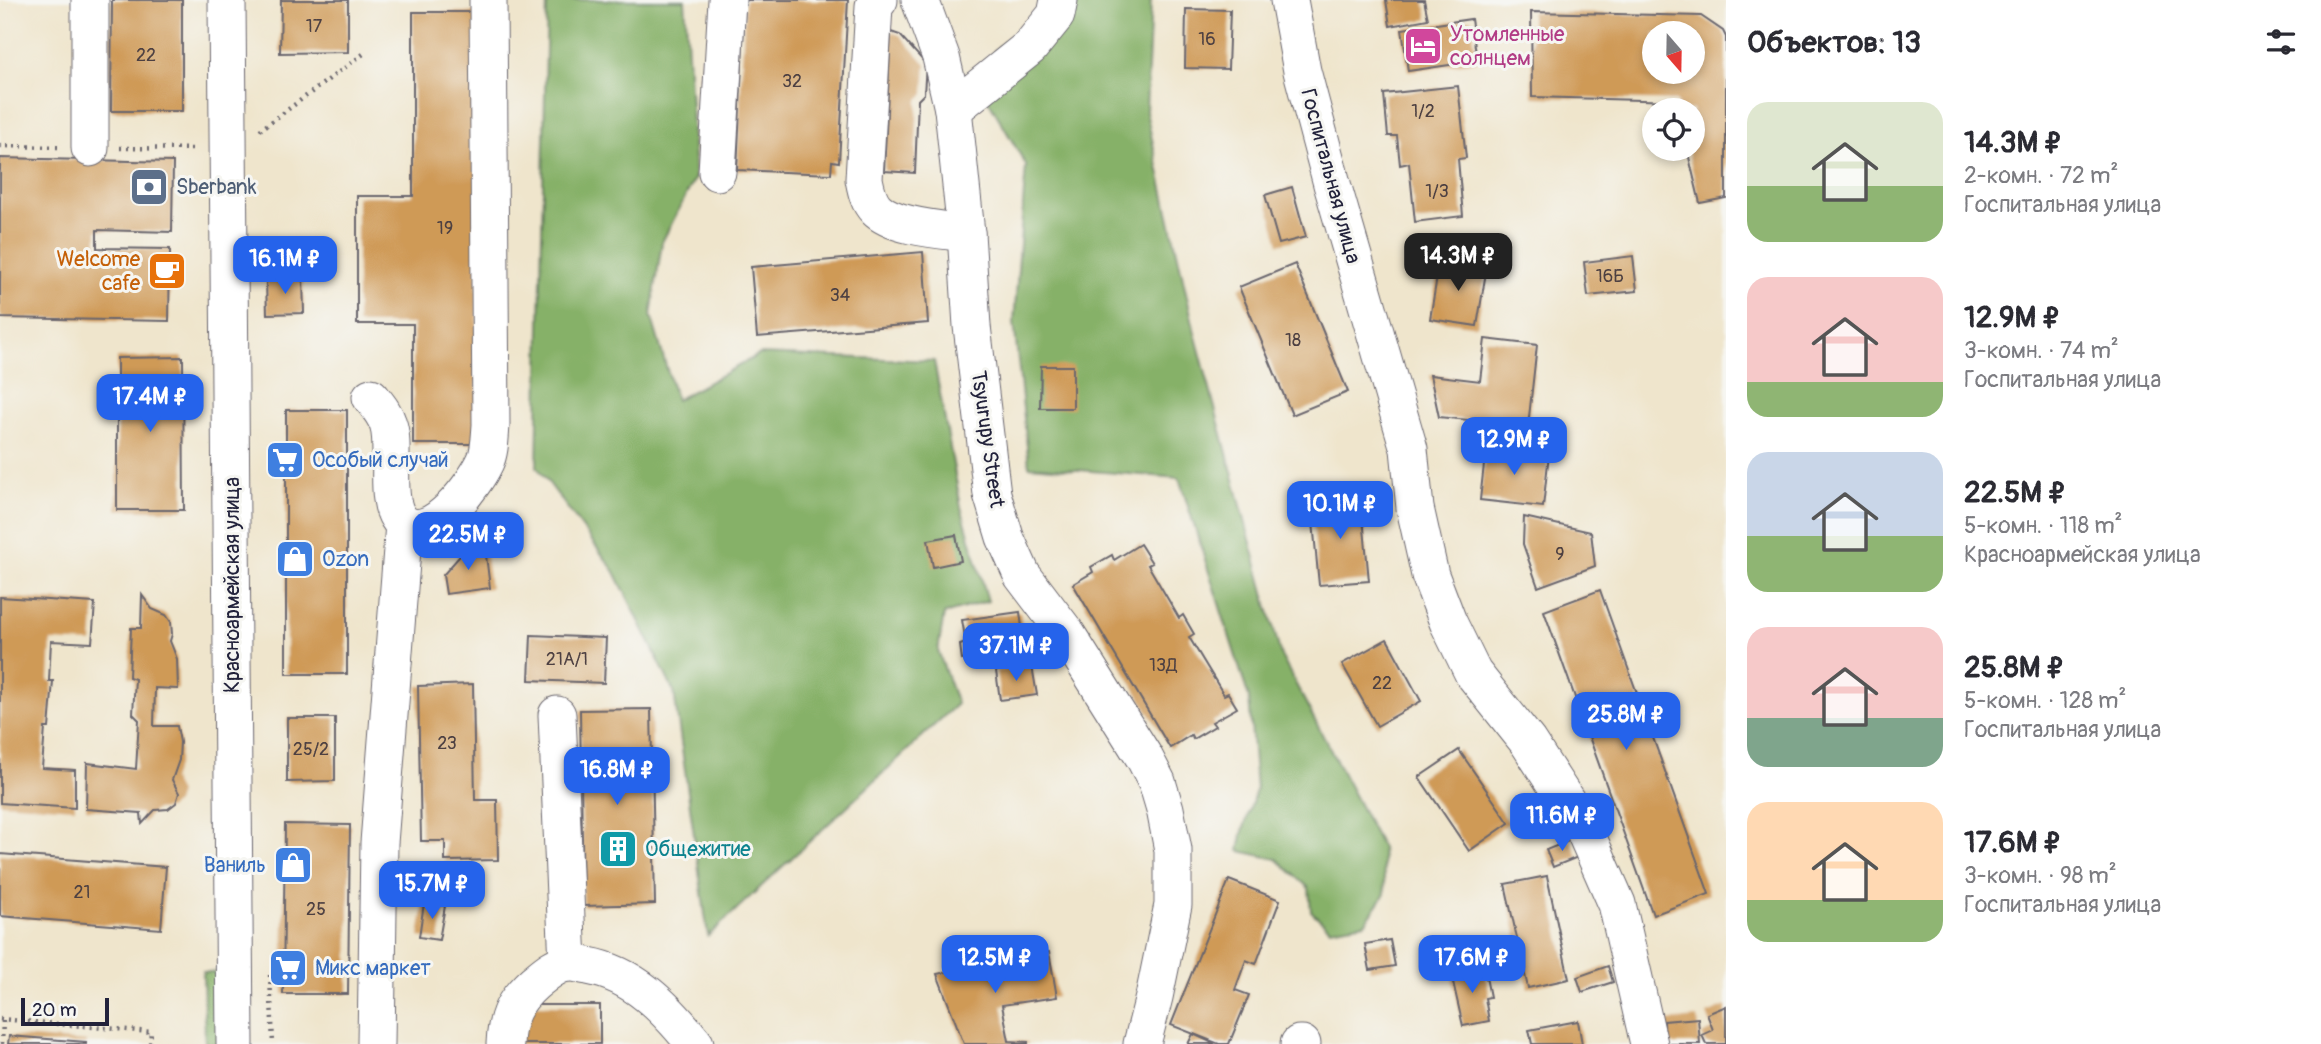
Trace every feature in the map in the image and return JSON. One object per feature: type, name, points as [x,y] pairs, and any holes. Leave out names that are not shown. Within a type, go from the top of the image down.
[{"type":"street","points":[[90,0],[90,148]]},
{"type":"street","name":"Красноармейская улица","points":[[227,0],[235,1044]]},
{"type":"street","points":[[404,524],[418,527],[430,525],[450,512],[487,460],[491,425],[488,0]]},
{"type":"street","points":[[717,172],[727,0]]},
{"type":"street","points":[[879,0],[874,6],[864,165],[868,196],[877,211],[908,225],[966,233]]},
{"type":"street","name":"Tsyurupy Street","points":[[920,0],[941,57],[953,109],[966,233],[972,326],[992,494],[1005,537],[1022,575],[1066,633],[1144,757],[1157,782],[1168,823],[1173,850],[1173,905],[1142,1044]]},
{"type":"street","points":[[953,109],[1030,47],[1056,15],[1059,0]]},
{"type":"street","name":"Госпитальная улица","points":[[1289,0],[1302,71],[1332,184],[1409,449],[1415,508],[1430,575],[1448,622],[1473,673],[1528,742],[1583,827],[1617,904],[1649,1044]]},
{"type":"street","points":[[371,397],[382,410],[389,426],[392,499],[396,513],[404,524],[379,843],[376,1044]]},
{"type":"street","points":[[557,715],[568,963]]},
{"type":"street","points":[[505,1044],[505,1024],[520,996],[550,970],[568,963],[606,969],[642,988],[695,1044]]},
{"type":"path","points":[[255,134],[366,52]]},
{"type":"path","points":[[2,1044],[1,1020],[151,1032],[150,1044]]},
{"type":"green space","points":[[547,0],[685,0],[695,178],[662,242],[651,315],[676,400],[760,354],[934,361],[961,507],[988,601],[944,614],[938,651],[957,704],[708,936],[674,692],[615,572],[537,467]]},
{"type":"green space","points":[[1056,0],[1151,0],[1146,112],[1195,333],[1281,656],[1382,848],[1385,894],[1365,923],[1330,929],[1311,911],[1309,888],[1277,859],[1239,851],[1256,790],[1249,698],[1179,478],[1029,466],[1014,322],[1026,165],[986,96],[995,50]]},
{"type":"green space","points":[[203,972],[235,973],[235,1044],[205,1044]]},
{"type":"building","points":[[112,0],[182,0],[182,111],[111,111]]},
{"type":"building","points":[[281,0],[348,0],[348,52],[280,53]]},
{"type":"building","points":[[745,0],[848,0],[839,162],[832,161],[831,174],[737,170]]},
{"type":"building","points":[[1386,0],[1424,0],[1428,19],[1390,26]]},
{"type":"building","points":[[1186,9],[1230,10],[1228,69],[1185,68]]},
{"type":"building","points":[[413,12],[478,12],[477,444],[413,444],[413,324],[357,324],[357,196],[413,196]]},
{"type":"building","points":[[1531,12],[1701,16],[1723,31],[1726,37],[1726,198],[1700,203],[1690,161],[1705,161],[1705,98],[1642,100],[1532,97]]},
{"type":"building","points":[[1471,19],[1477,61],[1408,71],[1402,29]]},
{"type":"building","points":[[891,32],[900,35],[926,64],[924,94],[918,100],[915,173],[884,171]]},
{"type":"building","points":[[1458,86],[1466,158],[1458,159],[1463,216],[1415,222],[1409,163],[1400,165],[1397,136],[1388,136],[1384,94]]},
{"type":"building","points":[[0,158],[173,162],[172,232],[97,230],[97,248],[170,249],[169,321],[0,318]]},
{"type":"building","points":[[1292,187],[1306,237],[1279,244],[1265,195]]},
{"type":"building","points":[[923,252],[928,323],[757,337],[751,267]]},
{"type":"building","points":[[1633,256],[1637,291],[1588,296],[1584,262]]},
{"type":"building","points":[[1440,259],[1487,266],[1477,326],[1430,319]]},
{"type":"building","points":[[1295,264],[1348,392],[1292,415],[1239,287]]},
{"type":"building","points":[[303,279],[304,313],[267,314],[266,280]]},
{"type":"building","points":[[1485,339],[1537,345],[1528,426],[1439,417],[1430,375],[1480,381]]},
{"type":"building","points":[[183,357],[184,510],[117,510],[117,358]]},
{"type":"building","points":[[1041,366],[1073,366],[1073,408],[1040,408]]},
{"type":"building","points":[[286,410],[347,410],[347,674],[286,674]]},
{"type":"building","points":[[1486,447],[1549,454],[1543,507],[1480,500]]},
{"type":"building","points":[[1361,496],[1369,581],[1319,585],[1311,501]]},
{"type":"building","points":[[1524,517],[1591,532],[1595,566],[1538,587],[1523,544]]},
{"type":"building","points":[[956,535],[961,561],[933,567],[928,540]]},
{"type":"building","points":[[1140,544],[1152,563],[1148,565],[1179,618],[1183,615],[1194,634],[1189,637],[1224,695],[1228,693],[1237,708],[1212,722],[1215,726],[1193,739],[1191,735],[1170,748],[1073,584],[1093,572],[1091,567],[1112,555],[1114,560]]},
{"type":"building","points":[[485,547],[490,588],[446,594],[443,575],[466,549]]},
{"type":"building","points":[[1600,590],[1709,894],[1653,915],[1544,611]]},
{"type":"building","points":[[142,595],[152,609],[166,615],[171,622],[170,641],[177,659],[178,689],[155,688],[154,726],[177,726],[180,742],[179,760],[172,780],[179,793],[176,803],[168,809],[155,810],[142,824],[141,813],[86,809],[87,763],[136,769],[139,720],[133,714],[135,679],[129,677],[131,628],[141,628]]},
{"type":"building","points":[[0,597],[95,603],[92,643],[51,641],[49,681],[53,681],[42,768],[75,770],[75,808],[0,803]]},
{"type":"building","points":[[1020,612],[1025,650],[962,660],[960,645],[966,643],[962,620]]},
{"type":"building","points":[[531,635],[606,638],[604,683],[529,680]]},
{"type":"building","points":[[1387,639],[1421,701],[1377,726],[1342,664]]},
{"type":"building","points":[[1032,666],[1037,695],[1000,700],[996,671]]},
{"type":"building","points":[[473,684],[475,800],[497,800],[498,860],[445,861],[445,841],[421,841],[418,686]]},
{"type":"building","name":"Общежитие","points":[[651,709],[655,904],[583,906],[580,710]]},
{"type":"building","points":[[287,718],[335,718],[335,781],[287,782]]},
{"type":"building","points":[[1459,750],[1509,823],[1469,851],[1419,777]]},
{"type":"building","points":[[285,824],[350,825],[348,994],[283,994]]},
{"type":"building","points":[[1571,840],[1578,857],[1553,867],[1546,850]]},
{"type":"building","points":[[0,854],[166,867],[161,929],[0,916]]},
{"type":"building","points":[[1547,876],[1569,979],[1528,988],[1505,884]]},
{"type":"building","points":[[1229,880],[1280,900],[1256,964],[1246,960],[1235,990],[1249,995],[1229,1044],[1219,1044],[1171,1025]]},
{"type":"building","points":[[424,903],[445,906],[439,940],[419,937]]},
{"type":"building","points":[[1390,940],[1395,966],[1370,970],[1365,944]]},
{"type":"building","points":[[1049,952],[1057,997],[1002,1005],[1009,1041],[1028,1044],[964,1044],[937,974]]},
{"type":"building","points":[[1608,966],[1613,982],[1582,992],[1577,977]]},
{"type":"building","points":[[1484,967],[1490,997],[1485,998],[1489,1021],[1463,1026],[1451,973]]},
{"type":"building","points":[[520,1005],[600,1005],[600,1044],[520,1044]]},
{"type":"building","points":[[1726,1006],[1726,1044],[1706,1044],[1702,1035],[1713,1030],[1707,1014]]},
{"type":"building","points":[[1698,1018],[1700,1044],[1665,1044],[1664,1021]]},
{"type":"building","points":[[1578,1021],[1582,1044],[1532,1044],[1529,1030]]},
{"type":"building","points":[[1193,1034],[1215,1044],[1188,1044]]},
{"type":"building","points":[[9,1036],[86,1042],[86,1044],[8,1044]]},
{"type":"place","name":"Утомленные солнцем","points":[[1423,46]]},
{"type":"place","name":"Sberbank","points":[[149,187]]},
{"type":"place","name":"Welcome cafe","points":[[167,271]]},
{"type":"place","name":"Особый случай","points":[[285,460]]},
{"type":"place","name":"Ozon","points":[[295,559]]},
{"type":"place","name":"Общежитие","points":[[618,849]]},
{"type":"place","name":"Ваниль","points":[[293,865]]},
{"type":"place","name":"Микс маркет","points":[[288,968]]}]
